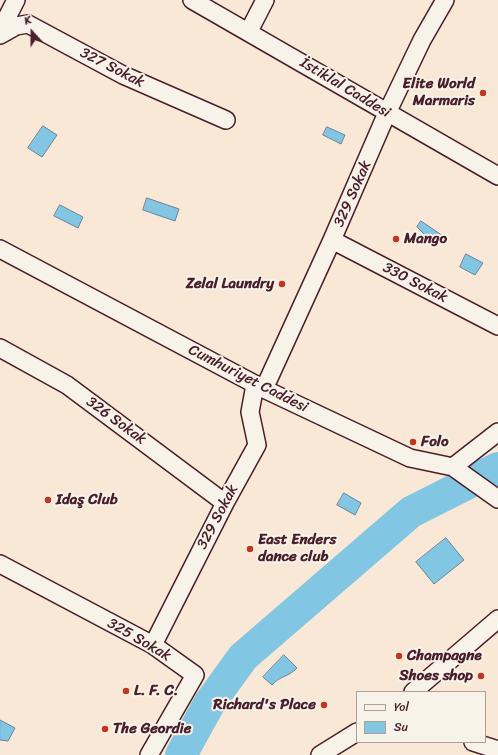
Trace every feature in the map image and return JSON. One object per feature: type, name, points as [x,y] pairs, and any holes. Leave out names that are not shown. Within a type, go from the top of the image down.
[{"type":"street","points":[[0,31],[16,0]]},
{"type":"street","name":"İstiklal Caddesi","points":[[192,0],[249,31],[387,113],[498,176]]},
{"type":"street","points":[[249,31],[265,0]]},
{"type":"street","name":"329 Sokak","points":[[153,645],[225,503],[257,445],[250,412],[260,387],[332,240],[387,113],[422,40],[445,0]]},
{"type":"street","name":"327 Sokak","points":[[0,35],[16,26],[28,24],[122,75],[226,120]]},
{"type":"street","name":"330 Sokak","points":[[332,240],[498,326]]},
{"type":"street","name":"Cumhuriyet Caddesi","points":[[0,249],[260,387],[410,458],[453,467],[497,499]]},
{"type":"street","name":"326 Sokak","points":[[0,348],[67,385],[225,503]]},
{"type":"street","points":[[453,467],[498,432]]},
{"type":"street","name":"325 Sokak","points":[[0,564],[153,645],[195,675],[149,755]]},
{"type":"street","points":[[413,691],[498,620]]},
{"type":"street","points":[[320,755],[356,733]]},
{"type":"street","points":[[476,743],[498,750]]},
{"type":"water","points":[[43,126],[57,135],[42,157],[28,148]]},
{"type":"water","points":[[327,127],[345,135],[341,144],[323,135]]},
{"type":"water","points":[[147,198],[179,209],[175,221],[143,210]]},
{"type":"water","points":[[60,205],[83,217],[78,228],[54,216]]},
{"type":"water","points":[[421,221],[446,238],[438,243],[428,238],[417,227]]},
{"type":"water","points":[[466,254],[483,263],[475,275],[460,267]]},
{"type":"water","points":[[344,493],[361,503],[355,515],[337,505]]},
{"type":"water","points":[[446,538],[464,560],[434,584],[416,562]]},
{"type":"water","points":[[284,655],[297,668],[272,685],[263,677]]},
{"type":"water","points":[[0,720],[15,728],[8,741],[0,740]]},
{"type":"waterway","points":[[181,755],[209,704],[243,657],[411,512],[498,468]]},
{"type":"place","name":"Elite World Marmaris","points":[[483,93]]},
{"type":"place","name":"Mango","points":[[396,239]]},
{"type":"place","name":"Zelal Laundry","points":[[282,284]]},
{"type":"place","name":"Folo","points":[[413,442]]},
{"type":"place","name":"Idaş Club","points":[[48,500]]},
{"type":"place","name":"East Enders dance club","points":[[250,549]]},
{"type":"place","name":"Champagne","points":[[399,656]]},
{"type":"place","name":"Shoes shop","points":[[481,676]]},
{"type":"place","name":"L. F. C.","points":[[126,691]]},
{"type":"place","name":"Richard's Place","points":[[324,705]]},
{"type":"place","name":"The Geordie","points":[[105,729]]}]
